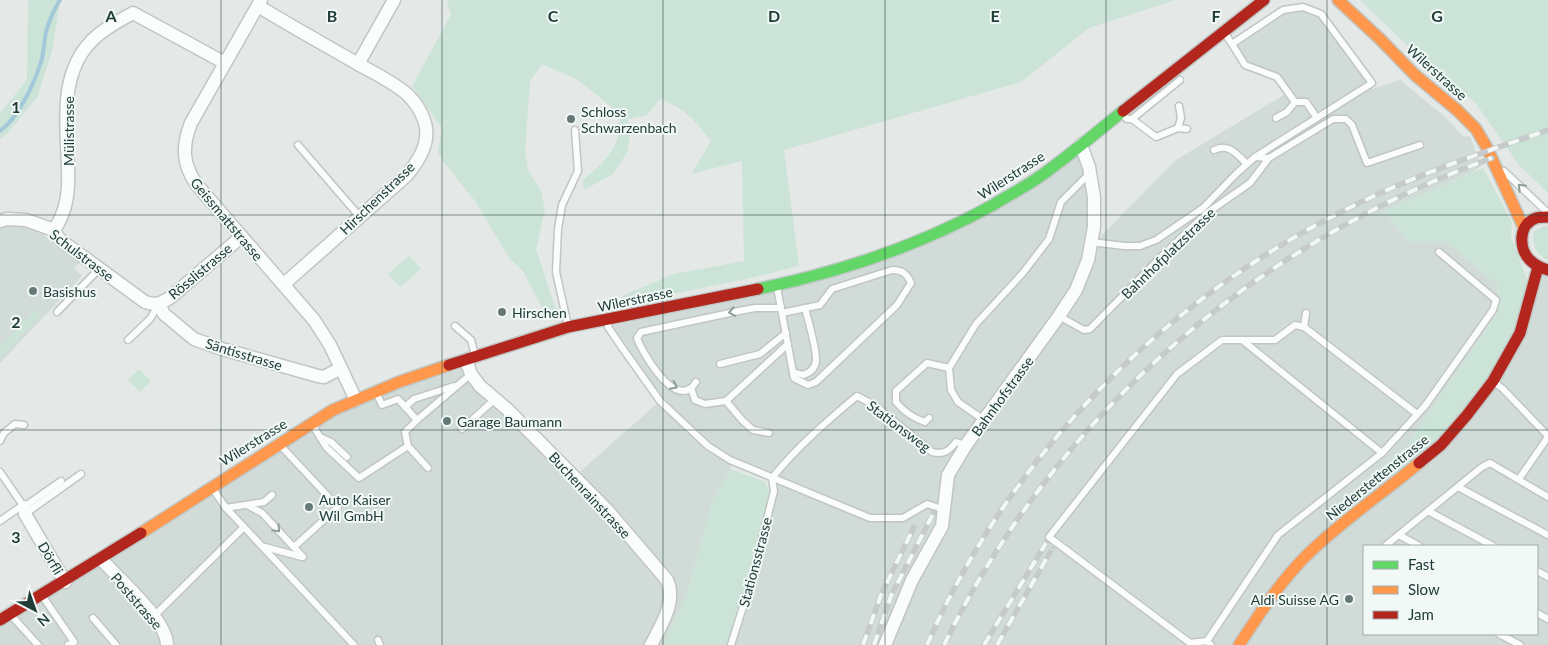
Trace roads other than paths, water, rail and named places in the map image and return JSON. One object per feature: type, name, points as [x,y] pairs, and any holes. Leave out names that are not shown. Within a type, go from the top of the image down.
[{"type":"main road","name":"Wilerstrasse","points":[[5,617],[101,560],[311,423],[376,391],[470,358],[568,327],[776,285],[881,257],[936,235],[1003,200],[1041,176],[1081,145],[1127,116],[1223,31],[1264,0]]},
{"type":"main road","name":"Wilerstrasse","points":[[1338,0],[1380,39],[1415,76],[1457,110],[1476,129],[1524,228],[1521,235],[1523,251],[1527,258],[1543,268]]},
{"type":"main road","name":"Wilerstrasse","points":[[1501,178],[1545,216]]},
{"type":"main road","points":[[1524,228],[1529,221],[1545,216]]},
{"type":"main road","name":"Niederstettenstrasse","points":[[1238,645],[1274,594],[1308,554],[1344,522],[1441,445],[1493,382],[1520,333],[1543,268]]},
{"type":"street","points":[[358,64],[394,0]]},
{"type":"street","name":"Hirschenstrasse","points":[[260,3],[407,94],[425,120],[426,137],[423,150],[412,169],[284,284]]},
{"type":"street","name":"Geissmattstrasse","points":[[260,3],[191,123],[186,136],[184,157],[190,176],[197,185],[314,320],[330,345],[356,400]]},
{"type":"street","name":"Mülistrasse","points":[[54,230],[62,219],[69,182],[67,98],[69,85],[76,65],[86,46],[114,23],[133,13],[225,63]]},
{"type":"street","name":"Bahnhofstrasse","points":[[886,645],[912,580],[942,526],[948,475],[966,445],[1060,316],[1076,290],[1088,260],[1094,226],[1094,197],[1090,174],[1081,145]]},
{"type":"street","name":"Schulstrasse","points":[[0,221],[7,219],[26,220],[54,230],[59,239],[145,302],[158,304]]},
{"type":"street","name":"Rösslistrasse","points":[[158,304],[171,297],[242,237]]},
{"type":"street","name":"Säntisstrasse","points":[[158,304],[164,314],[194,339],[222,349],[324,377],[342,368]]},
{"type":"street","name":"Buchenrainstrasse","points":[[470,358],[471,374],[480,386],[608,511],[667,580],[670,587],[670,602],[651,645]]},
{"type":"street","name":"Dörfli","points":[[24,509],[65,582]]},
{"type":"street","name":"Poststrasse","points":[[101,560],[154,616],[162,627],[167,645]]},
{"type":"lane","points":[[1091,242],[1140,246],[1156,240],[1205,210],[1255,157],[1372,84],[1321,14],[1303,7],[1283,10],[1232,44]]},
{"type":"lane","points":[[1223,31],[1245,65],[1277,77],[1295,102]]},
{"type":"lane","points":[[1180,80],[1127,116],[1156,137],[1178,128],[1187,129]]},
{"type":"lane","points":[[1295,102],[1306,102],[1317,118]]},
{"type":"lane","points":[[1276,118],[1287,112],[1295,102]]},
{"type":"lane","points":[[1178,128],[1181,118],[1180,106]]},
{"type":"lane","points":[[1255,157],[1269,158],[1333,119],[1346,119],[1352,125],[1367,163],[1420,145]]},
{"type":"lane","points":[[568,327],[556,272],[558,229],[562,205],[578,171],[576,130]]},
{"type":"lane","points":[[298,145],[360,217]]},
{"type":"lane","points":[[1214,150],[1228,147],[1247,164]]},
{"type":"lane","name":"Bahnhofplatzstrasse","points":[[1060,316],[1084,330],[1090,329],[1205,210],[1250,184],[1269,158]]},
{"type":"lane","points":[[1493,161],[1545,216]]},
{"type":"lane","points":[[984,420],[958,402],[951,390],[949,368],[976,324],[1022,274],[1049,239],[1061,202],[1090,174]]},
{"type":"lane","points":[[1417,414],[1304,326],[1295,325],[1275,340],[1222,340],[1177,374],[1050,537],[1190,642],[1209,643],[1278,534],[1382,453],[1425,406],[1493,310],[1496,300],[1439,252]]},
{"type":"lane","points":[[57,312],[99,269]]},
{"type":"lane","points":[[696,382],[691,388],[685,390],[676,388],[657,373],[637,338],[641,332],[755,308],[781,310],[820,305],[832,290],[892,270],[900,270],[907,275],[911,283],[897,305],[816,382],[808,385],[794,378],[786,333],[781,310],[776,285]]},
{"type":"lane","points":[[128,340],[150,320],[158,304]]},
{"type":"lane","points":[[793,372],[803,375],[809,373],[814,368],[816,359],[805,308]]},
{"type":"lane","points":[[1304,326],[1306,313]]},
{"type":"lane","points":[[608,320],[608,327],[642,378],[660,401],[689,430],[708,446],[730,460],[870,518],[903,518],[927,504],[945,510]]},
{"type":"lane","points":[[455,326],[471,340],[470,358]]},
{"type":"lane","points":[[720,364],[760,354],[786,333]]},
{"type":"lane","points":[[1242,340],[1382,453]]},
{"type":"lane","points":[[691,388],[695,400],[705,404],[726,401],[788,344]]},
{"type":"lane","points":[[929,418],[925,422],[915,419],[901,408],[896,402],[896,391],[927,363],[949,368]]},
{"type":"lane","points":[[428,468],[408,446],[406,432],[417,420],[471,374]]},
{"type":"lane","points":[[1493,382],[1503,389],[1548,436],[1519,479]]},
{"type":"lane","points":[[405,407],[414,400],[459,384]]},
{"type":"lane","points":[[376,391],[382,405],[398,399],[417,420]]},
{"type":"lane","name":"Stationsweg","points":[[772,478],[784,463],[825,423],[857,396],[876,406],[932,452],[946,453],[956,442],[966,445]]},
{"type":"lane","points":[[462,429],[495,399]]},
{"type":"lane","points":[[726,401],[753,430],[769,434]]},
{"type":"lane","points":[[311,423],[326,447],[359,478],[408,446]]},
{"type":"lane","points":[[0,441],[4,433],[15,424],[24,425]]},
{"type":"lane","points":[[320,437],[330,442],[347,457]]},
{"type":"lane","points":[[280,444],[298,469],[338,507],[294,547]]},
{"type":"lane","points":[[1386,545],[1482,467],[1490,464],[1548,497]]},
{"type":"lane","points":[[0,521],[24,509],[81,474]]},
{"type":"lane","points":[[2,477],[24,509]]},
{"type":"lane","name":"Stationsstrasse","points":[[730,645],[753,575],[774,491],[772,478]]},
{"type":"lane","points":[[24,509],[61,481]]},
{"type":"lane","points":[[212,487],[226,508],[354,645]]},
{"type":"lane","points":[[1458,487],[1548,535]]},
{"type":"lane","points":[[226,508],[264,502],[272,495]]},
{"type":"lane","points":[[247,505],[262,513],[303,557],[263,546]]},
{"type":"lane","points":[[1428,511],[1491,545]]},
{"type":"lane","points":[[154,616],[244,527]]},
{"type":"lane","points":[[1399,535],[1417,545]]},
{"type":"lane","points":[[42,596],[74,642],[68,645]]},
{"type":"lane","points":[[5,617],[38,645]]},
{"type":"lane","points":[[93,618],[116,645]]},
{"type":"lane","points":[[1501,635],[1520,645]]},
{"type":"waterway","points":[[0,131],[19,109],[30,90],[41,62],[46,32],[60,0]]},
{"type":"railway","points":[[927,645],[962,575],[1003,508],[1049,446],[1101,388],[1158,335],[1219,286],[1284,243],[1353,206],[1425,174],[1548,130]]},
{"type":"railway","points":[[944,645],[990,562],[1043,484],[1104,413],[1170,348],[1243,290],[1321,238],[1404,194],[1492,158]]},
{"type":"railway","points":[[874,645],[891,596],[934,512]]},
{"type":"railway","points":[[863,645],[881,595],[914,527]]},
{"type":"railway","points":[[984,645],[1046,543]]},
{"type":"railway","points":[[997,645],[1052,549]]},
{"type":"place","name":"Schloss Schwarzenbach","points":[[571,119]]},
{"type":"place","name":"Basishus","points":[[33,291]]},
{"type":"place","name":"Hirschen","points":[[502,312]]},
{"type":"place","name":"Garage Baumann","points":[[447,421]]},
{"type":"place","name":"Auto Kaiser Wil GmbH","points":[[309,507]]},
{"type":"place","name":"Aldi Suisse AG","points":[[1349,599]]}]
